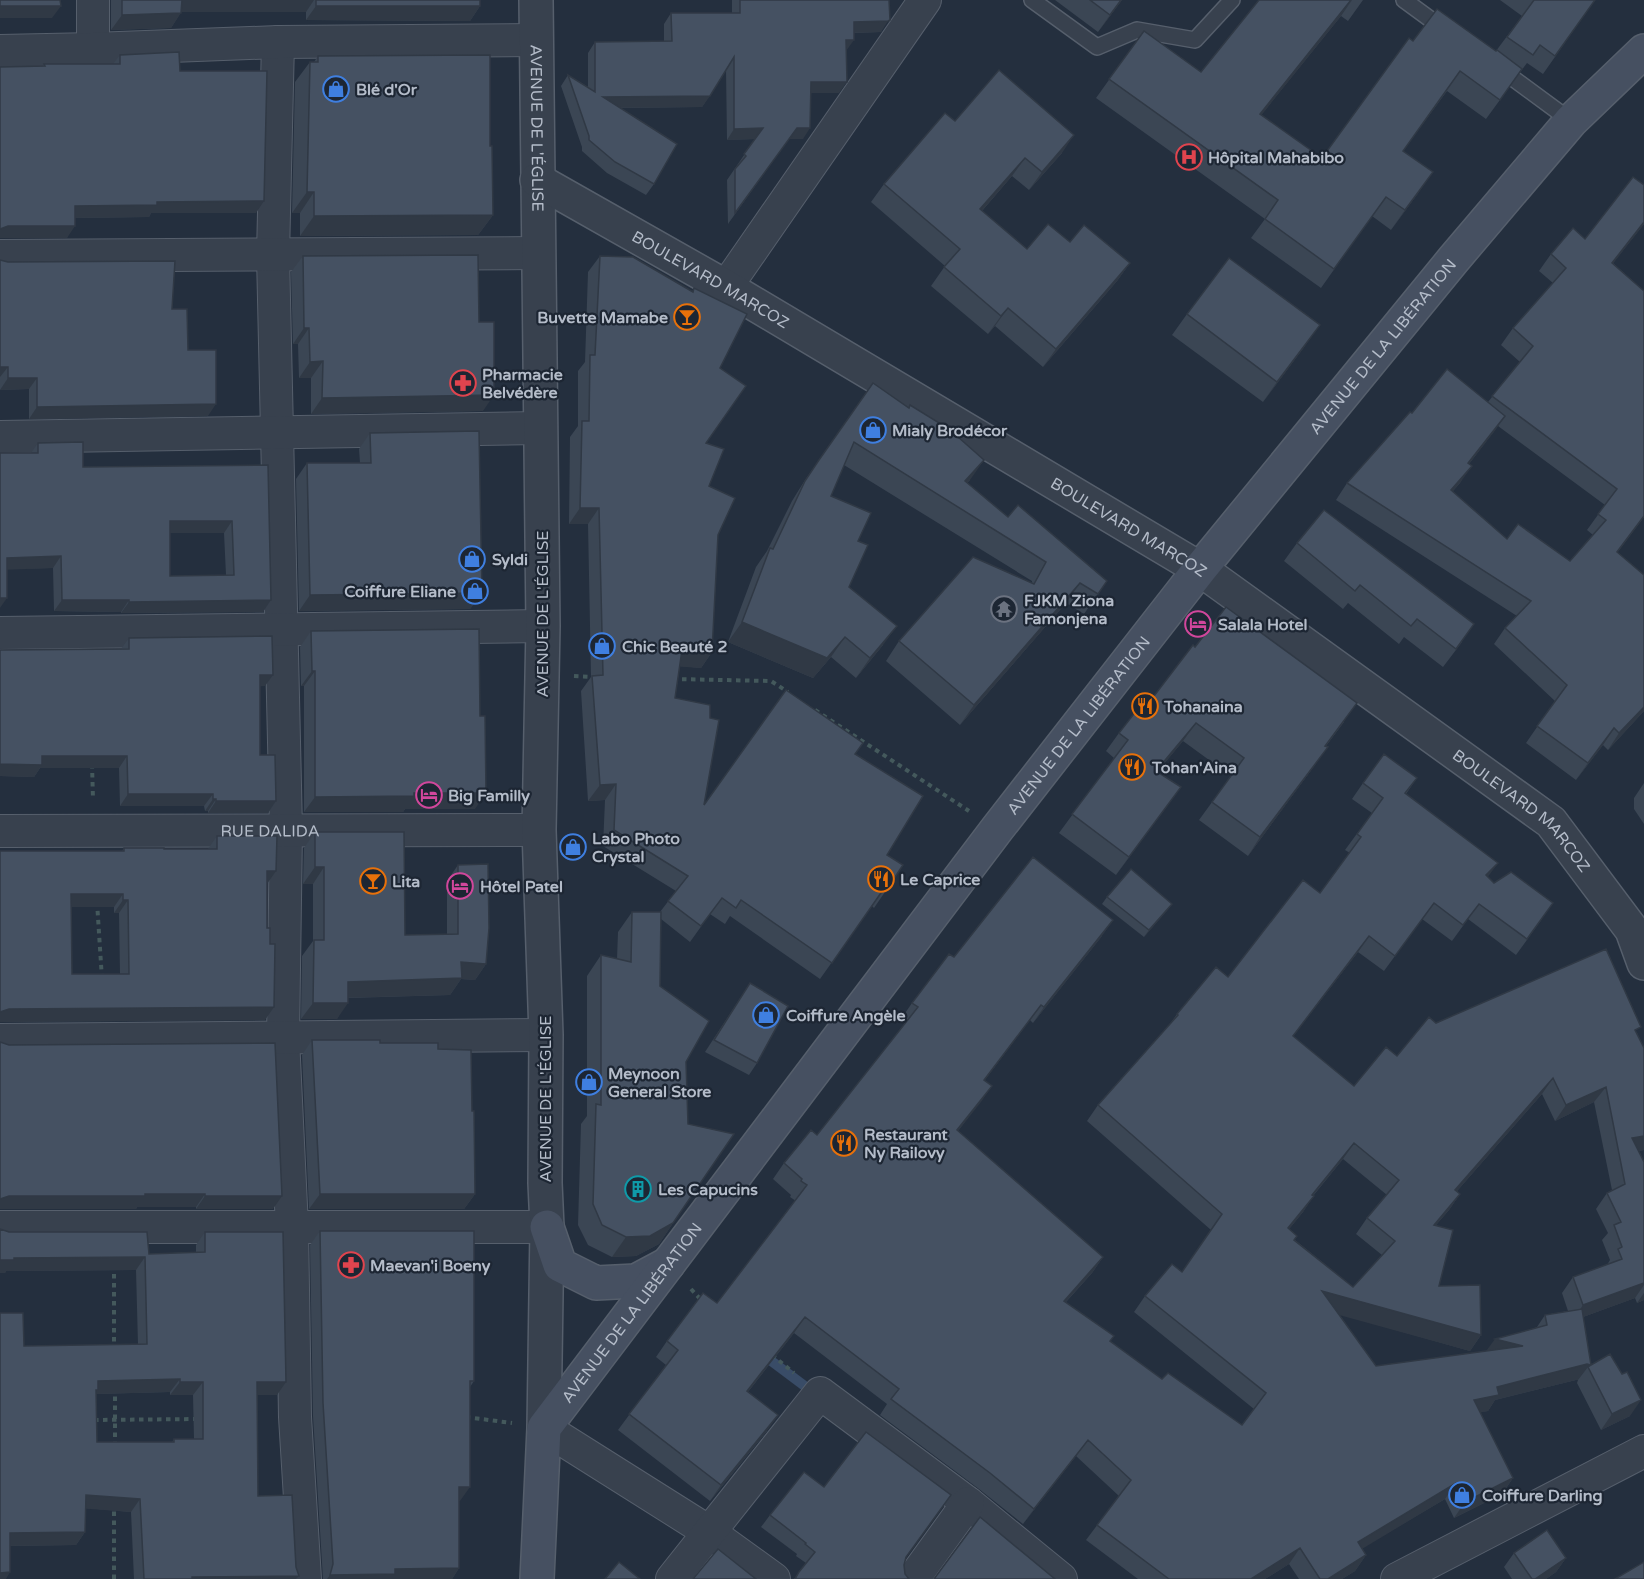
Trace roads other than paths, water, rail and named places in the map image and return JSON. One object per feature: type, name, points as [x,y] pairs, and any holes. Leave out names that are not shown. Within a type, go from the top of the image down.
[{"type":"main road","name":"AVENUE DE LA LIBÉRATION","points":[[544,1428],[997,830],[1200,569],[1453,260],[1571,121],[1644,51]]},
{"type":"main road","points":[[547,1227],[560,1265],[596,1283],[636,1281],[669,1263]]},
{"type":"main road","points":[[537,1579],[544,1428]]},
{"type":"street","points":[[93,0],[93,49]]},
{"type":"street","name":"AVENUE DE L'ÉGLISE","points":[[536,0],[543,626],[539,830],[546,1035],[547,1227],[544,1428]]},
{"type":"street","points":[[726,287],[925,0]]},
{"type":"street","points":[[0,51],[278,42],[536,39]]},
{"type":"street","points":[[278,42],[273,255],[286,830],[283,1038],[292,1227],[295,1417],[305,1579]]},
{"type":"street","name":"BOULEVARD MARCOZ","points":[[537,180],[726,287],[1200,569],[1551,822],[1632,930],[1644,963]]},
{"type":"street","points":[[0,256],[538,253]]},
{"type":"street","points":[[0,437],[540,428]]},
{"type":"street","points":[[0,633],[543,626]]},
{"type":"street","name":"RUE DALIDA","points":[[0,831],[539,830]]},
{"type":"street","points":[[0,1040],[546,1035]]},
{"type":"street","points":[[0,1227],[547,1227]]},
{"type":"street","points":[[672,1579],[820,1393],[969,1503],[1061,1579]]},
{"type":"street","points":[[544,1428],[709,1532],[774,1579]]},
{"type":"street","points":[[1397,1579],[1644,1451]]},
{"type":"street","points":[[913,1579],[969,1503]]},
{"type":"lane","points":[[1032,0],[1097,47],[1137,30],[1195,40],[1232,0]]},
{"type":"lane","points":[[1404,0],[1460,41]]},
{"type":"lane","points":[[1488,61],[1571,121]]},
{"type":"waterway","points":[[762,1354],[814,1393]]},
{"type":"place","name":"Blé d'Or","points":[[336,89]]},
{"type":"place","name":"Hôpital Mahabibo","points":[[1189,157]]},
{"type":"place","name":"Buvette Mamabe","points":[[687,317]]},
{"type":"place","name":"Pharmacie Belvédère","points":[[463,383]]},
{"type":"place","name":"Mialy Brodécor","points":[[873,430]]},
{"type":"place","name":"Syldi","points":[[472,559]]},
{"type":"place","name":"Coiffure Eliane","points":[[475,591]]},
{"type":"place","name":"FJKM Ziona Famonjena","points":[[1004,609]]},
{"type":"place","name":"Salala Hotel","points":[[1198,624]]},
{"type":"place","name":"Chic Beauté 2","points":[[602,646]]},
{"type":"place","name":"Tohanaina","points":[[1145,706]]},
{"type":"place","name":"Tohan'Aina","points":[[1132,767]]},
{"type":"place","name":"Big Familly","points":[[429,795]]},
{"type":"place","name":"Labo Photo Crystal","points":[[573,847]]},
{"type":"place","name":"Le Caprice","points":[[881,879]]},
{"type":"place","name":"Lita","points":[[373,881]]},
{"type":"place","name":"Hôtel Patel","points":[[460,886]]},
{"type":"place","name":"Coiffure Angèle","points":[[766,1015]]},
{"type":"place","name":"Meynoon General Store","points":[[589,1082]]},
{"type":"place","name":"Restaurant Ny Railovy","points":[[844,1143]]},
{"type":"place","name":"Les Capucins","points":[[638,1189]]},
{"type":"place","name":"Maevan'i Boeny","points":[[351,1265]]},
{"type":"place","name":"Coiffure Darling","points":[[1462,1495]]}]
